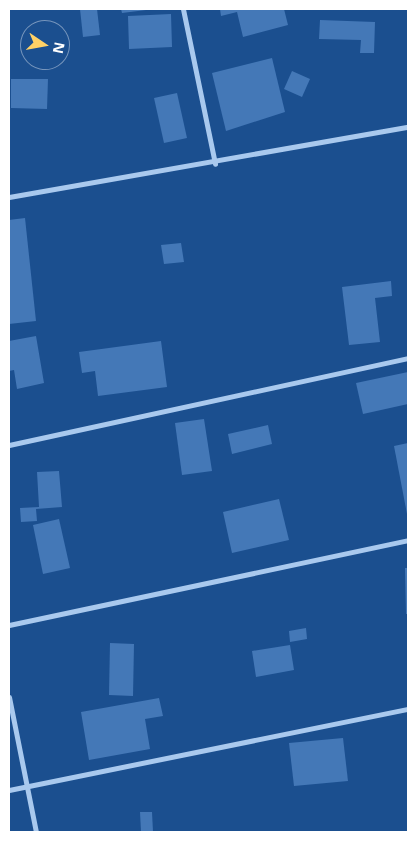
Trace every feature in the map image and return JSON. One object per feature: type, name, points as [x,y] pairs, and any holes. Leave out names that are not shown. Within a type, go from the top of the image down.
[{"type":"street","points":[[183,9],[215,164]]},
{"type":"street","points":[[9,197],[215,164],[408,127]]},
{"type":"street","points":[[9,445],[408,358]]},
{"type":"street","points":[[9,625],[408,540]]},
{"type":"street","points":[[9,696],[36,832]]},
{"type":"street","points":[[9,790],[408,709]]},
{"type":"building","points":[[80,9],[97,9],[100,35],[83,37]]},
{"type":"building","points":[[121,9],[146,9],[146,10],[122,13]]},
{"type":"building","points":[[220,9],[284,9],[288,25],[243,37],[237,12],[221,16]]},
{"type":"building","points":[[171,14],[172,47],[129,49],[128,16]]},
{"type":"building","points":[[320,20],[375,22],[374,53],[360,53],[361,40],[319,39]]},
{"type":"building","points":[[272,58],[285,112],[226,131],[212,73]]},
{"type":"building","points":[[292,71],[310,79],[302,97],[284,89]]},
{"type":"building","points":[[11,79],[48,79],[47,109],[11,108]]},
{"type":"building","points":[[177,93],[187,138],[164,143],[154,98]]},
{"type":"building","points":[[25,218],[36,321],[9,324],[9,220]]},
{"type":"building","points":[[181,243],[184,262],[164,264],[161,245]]},
{"type":"building","points":[[391,281],[392,296],[375,298],[380,342],[349,345],[342,287]]},
{"type":"building","points":[[36,336],[44,383],[17,389],[14,370],[9,371],[9,341]]},
{"type":"building","points":[[161,341],[167,387],[98,396],[95,371],[82,373],[79,352]]},
{"type":"building","points":[[408,372],[408,404],[363,414],[356,383]]},
{"type":"building","points":[[204,419],[212,471],[182,475],[175,423]]},
{"type":"building","points":[[268,425],[272,444],[232,454],[228,434]]},
{"type":"building","points":[[408,443],[408,514],[407,514],[394,446]]},
{"type":"building","points":[[59,471],[62,507],[36,509],[37,521],[21,522],[20,508],[39,507],[37,472]]},
{"type":"building","points":[[279,499],[289,540],[232,553],[223,512]]},
{"type":"building","points":[[59,519],[70,568],[43,574],[33,525]]},
{"type":"building","points":[[405,568],[408,568],[408,614],[406,614]]},
{"type":"building","points":[[306,628],[307,639],[290,642],[289,631]]},
{"type":"building","points":[[110,643],[134,644],[133,696],[109,695]]},
{"type":"building","points":[[290,645],[294,670],[256,677],[252,651]]},
{"type":"building","points":[[159,698],[163,716],[145,719],[150,749],[89,760],[81,712]]},
{"type":"building","points":[[343,738],[348,781],[294,786],[289,743]]},
{"type":"building","points":[[140,812],[152,812],[153,832],[141,832]]}]
